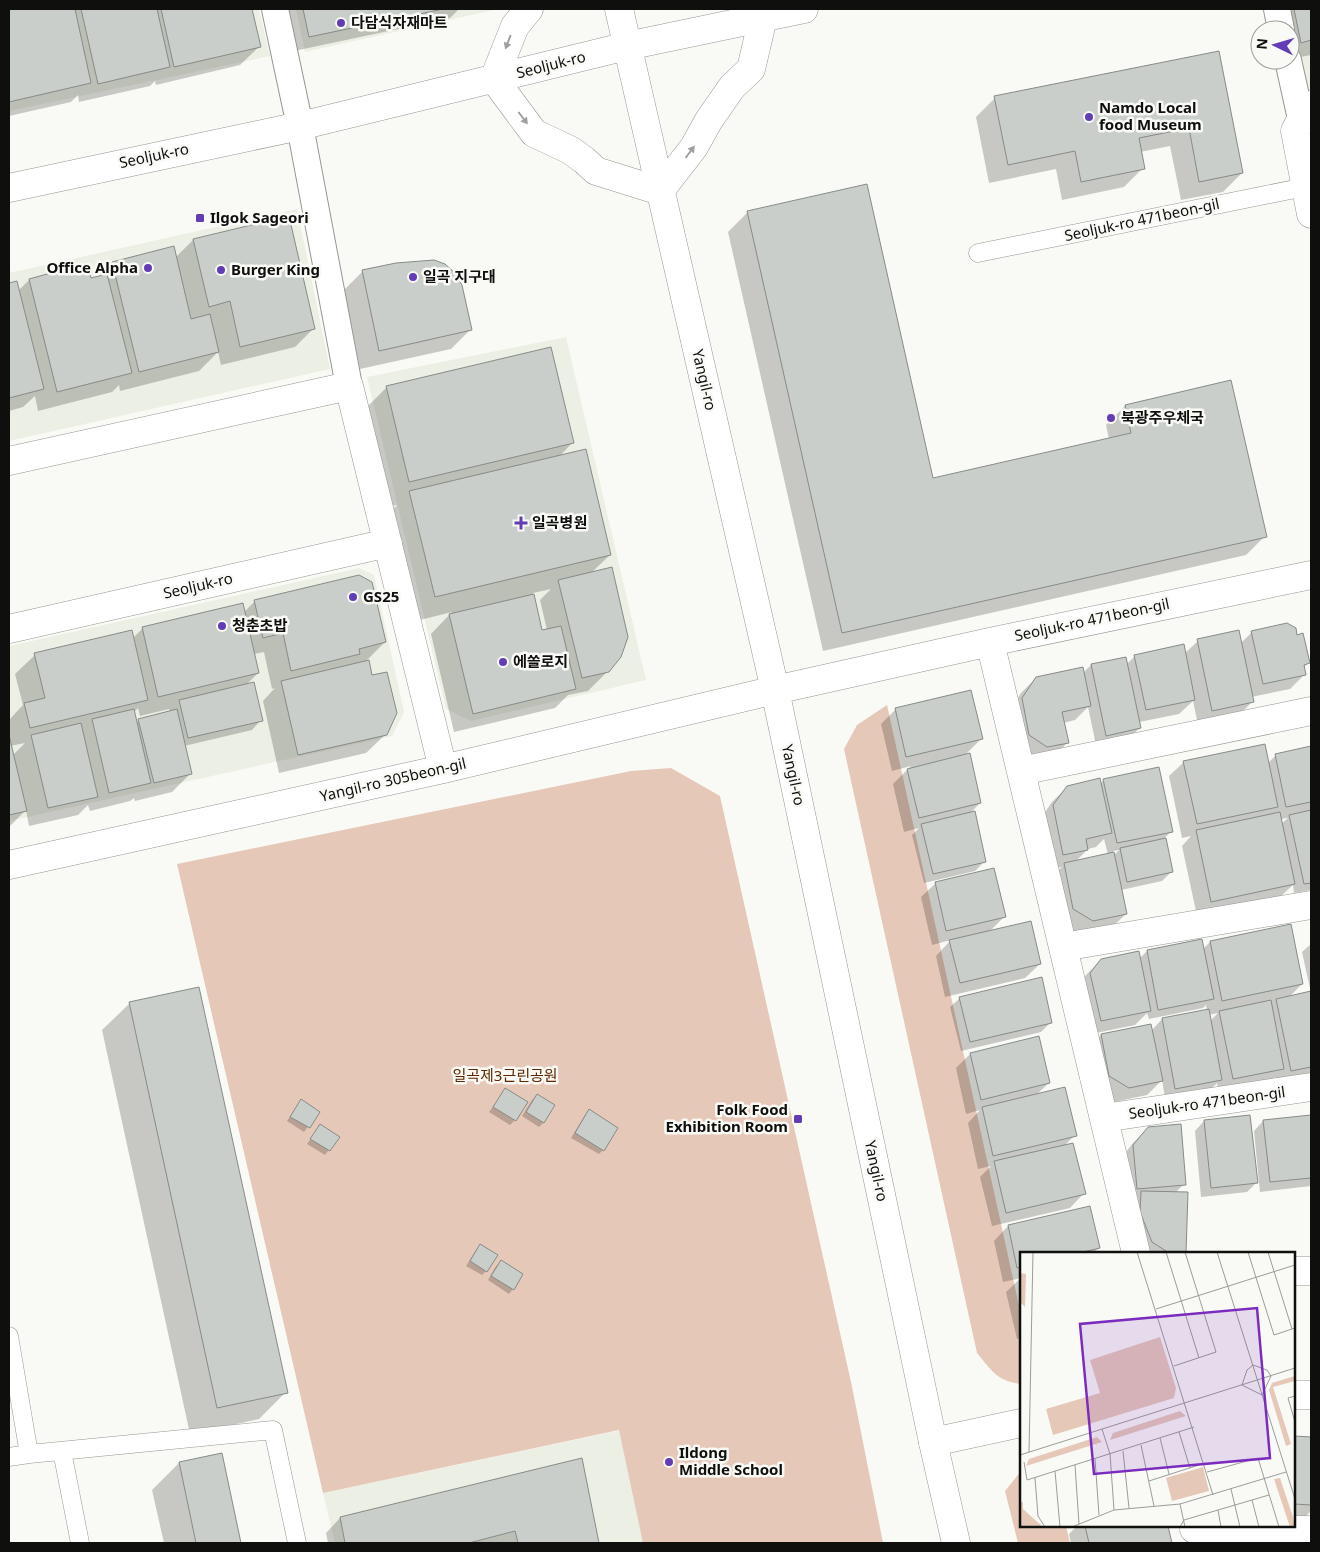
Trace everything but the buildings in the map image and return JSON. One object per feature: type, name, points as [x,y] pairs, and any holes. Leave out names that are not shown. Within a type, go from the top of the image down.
[{"type":"street","points":[[275,9],[300,126],[349,386],[443,769]]},
{"type":"street","points":[[529,9],[515,26],[494,79],[534,133],[570,150],[596,171],[660,191],[694,147],[709,120],[732,87],[751,69],[756,13]]},
{"type":"street","name":"Yangil-ro","points":[[619,9],[775,690],[933,1442],[956,1543]]},
{"type":"street","name":"Seoljuk-ro","points":[[9,188],[300,126],[756,13],[804,9]]},
{"type":"street","points":[[1291,70],[1306,112],[1294,131],[1311,214]]},
{"type":"street","points":[[9,462],[349,386]]},
{"type":"street","name":"Seoljuk-ro","points":[[9,629],[388,543]]},
{"type":"street","name":"Seoljuk-ro 471beon-gil","points":[[775,690],[990,642],[1311,575]]},
{"type":"street","points":[[990,642],[1136,1252]]},
{"type":"street","name":"Yangil-ro 305beon-gil","points":[[9,865],[443,769],[775,690]]},
{"type":"street","points":[[1021,771],[1311,711]]},
{"type":"street","points":[[1063,947],[1311,905]]},
{"type":"street","name":"Seoljuk-ro 471beon-gil","points":[[1104,1118],[1311,1087]]},
{"type":"street","points":[[1295,1271],[1311,1271]]},
{"type":"street","points":[[1295,1395],[1311,1395]]},
{"type":"street","points":[[933,1442],[1020,1422]]},
{"type":"street","points":[[1195,1533],[1311,1530]]},
{"type":"lane","name":"Seoljuk-ro 471beon-gil","points":[[978,253],[1305,186]]},
{"type":"lane","points":[[9,1336],[29,1454]]},
{"type":"lane","points":[[9,1457],[273,1430],[297,1543]]},
{"type":"lane","points":[[62,1451],[80,1543]]},
{"type":"shaded area","points":[[9,9],[259,9],[270,56],[9,111]]},
{"type":"shaded area","points":[[296,9],[498,9],[305,52]]},
{"type":"shaded area","points":[[1285,9],[1311,9],[1311,89],[1302,91],[1298,70],[1300,70],[1300,20],[1287,20]]},
{"type":"shaded area","points":[[297,209],[330,369],[9,441],[9,273]]},
{"type":"shaded area","points":[[566,337],[646,680],[471,721],[446,709],[367,377]]},
{"type":"shaded area","points":[[359,568],[374,575],[404,712],[392,736],[9,821],[9,646]]},
{"type":"shaded area","name":"Ildong Middle School","points":[[851,1382],[883,1543],[335,1543],[323,1493]]},
{"type":"green space","points":[[887,705],[1020,1310],[1020,1384],[1000,1378],[977,1353],[844,749],[857,725]]},
{"type":"green space","name":"일곡제3근린공원","points":[[671,768],[720,796],[851,1382],[883,1543],[643,1543],[619,1430],[323,1493],[177,864],[631,771]]},
{"type":"green space","points":[[1020,1472],[1020,1527],[1066,1527],[1070,1543],[1018,1543],[1005,1491]]},
{"type":"place","name":"다담식자재마트","points":[[341,23]]},
{"type":"place","name":"Namdo Local food Museum","points":[[1089,117]]},
{"type":"place","name":"Ilgok Sageori","points":[[200,218]]},
{"type":"place","name":"Office Alpha","points":[[148,268]]},
{"type":"place","name":"Burger King","points":[[221,270]]},
{"type":"place","name":"일곡 지구대","points":[[413,277]]},
{"type":"place","name":"북광주우체국","points":[[1111,418]]},
{"type":"place","name":"일곡병원","points":[[521,523]]},
{"type":"place","name":"GS25","points":[[353,597]]},
{"type":"place","name":"청춘초밥","points":[[222,626]]},
{"type":"place","name":"에쏠로지","points":[[503,662]]},
{"type":"place","name":"Folk Food Exhibition Room","points":[[798,1119]]},
{"type":"place","name":"Ildong Middle School","points":[[669,1462]]}]
